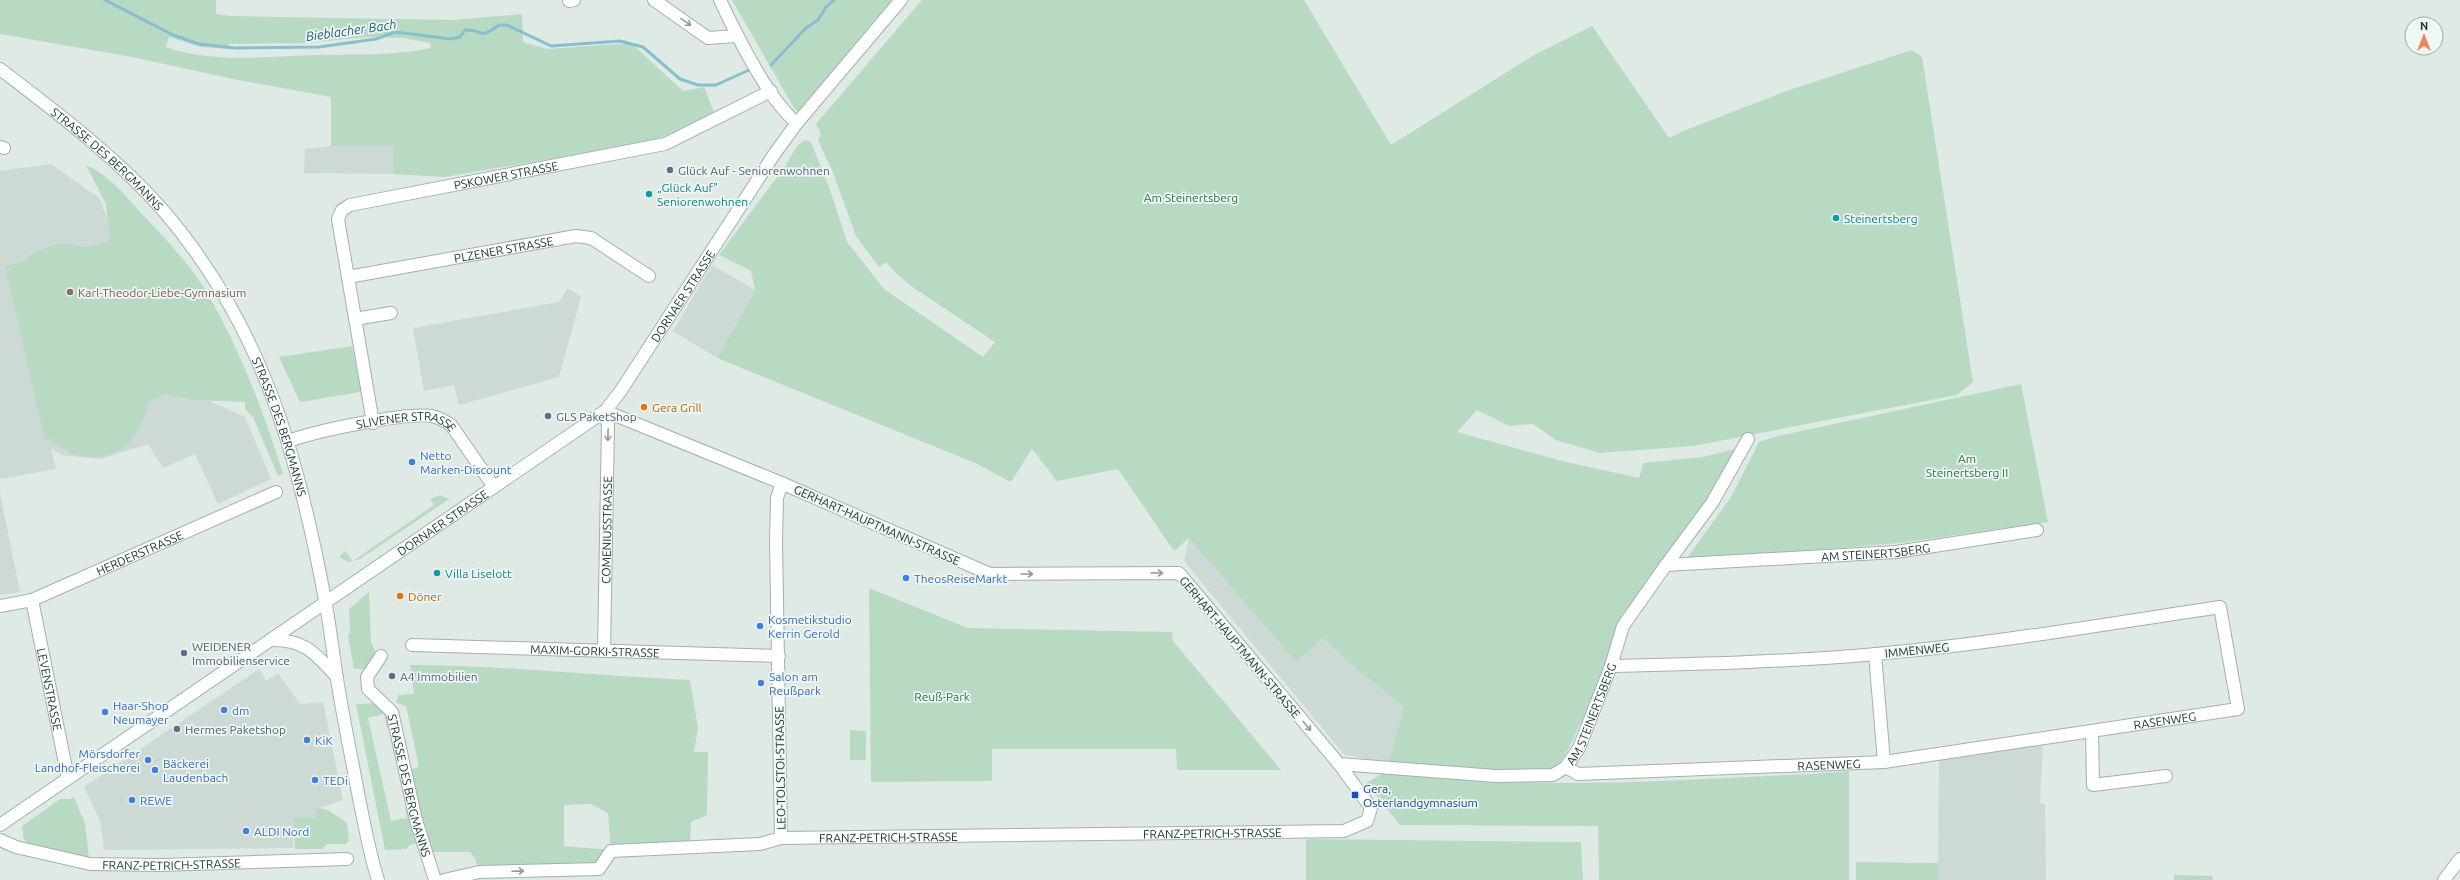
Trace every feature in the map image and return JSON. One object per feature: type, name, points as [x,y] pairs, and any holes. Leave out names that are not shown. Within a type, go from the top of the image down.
[{"type":"street","points":[[654,0],[708,38],[737,36]]},
{"type":"street","points":[[720,0],[737,36],[782,110],[797,124]]},
{"type":"street","name":"DORNAER STRASSE","points":[[0,825],[605,411],[620,392],[708,254],[797,124],[901,0]]},
{"type":"street","name":"STRASSE DES BERGMANNS","points":[[0,69],[108,156],[161,209],[214,279],[246,333],[266,378],[289,441],[301,485],[326,602],[337,677],[366,834],[378,880]]},
{"type":"street","name":"PSKOWER STRASSE","points":[[373,423],[338,219],[342,210],[350,205],[664,144],[771,91]]},
{"type":"street","name":"PLZENER STRASSE","points":[[348,277],[576,236],[591,238],[650,276]]},
{"type":"street","points":[[355,319],[391,313]]},
{"type":"street","name":"COMENIUSSTRASSE","points":[[604,650],[608,425],[605,411]]},
{"type":"street","name":"GERHART-HAUPTMANN-STRASSE","points":[[605,411],[782,484],[990,574],[1179,573],[1339,764],[1371,808],[1367,821],[1344,831]]},
{"type":"street","name":"SLIVENER STRASSE","points":[[289,441],[302,436],[411,416],[431,416],[442,419],[452,425],[494,487]]},
{"type":"street","name":"AM STEINERTSBERG","points":[[1339,764],[1496,776],[1553,775],[1566,766],[1579,748],[1611,666],[1623,626],[1712,503],[1748,439]]},
{"type":"street","name":"LEO-TOLSTOI-STRASSE","points":[[781,838],[777,498],[782,484]]},
{"type":"street","name":"HERDERSTRASSE","points":[[0,606],[32,600],[276,492]]},
{"type":"street","name":"AM STEINERTSBERG","points":[[1666,565],[1896,552],[2037,530]]},
{"type":"street","name":"LEVENSTRASSE","points":[[32,600],[68,778]]},
{"type":"street","name":"IMMENWEG","points":[[1611,666],[1736,663],[1875,654],[1994,641],[2220,607],[2238,709]]},
{"type":"street","points":[[270,640],[292,641],[302,644],[312,650],[337,677]]},
{"type":"street","name":"MAXIM-GORKI-STRASSE","points":[[412,645],[778,656]]},
{"type":"street","points":[[1875,654],[1884,762]]},
{"type":"street","name":"STRASSE DES BERGMANNS","points":[[380,656],[368,677],[368,688],[392,712],[416,820],[435,880]]},
{"type":"street","name":"RASENWEG","points":[[1566,766],[1578,774],[1884,762],[2238,709]]},
{"type":"street","points":[[2092,731],[2093,785],[2166,776]]},
{"type":"street","name":"FRANZ-PETRICH-STRASSE","points":[[444,880],[479,872],[599,869],[611,851],[760,844],[781,838],[1344,831]]},
{"type":"street","name":"FRANZ-PETRICH-STRASSE","points":[[0,840],[16,847],[90,864],[160,865],[347,859]]},
{"type":"street","points":[[2444,880],[2460,859]]},
{"type":"shaded area","points":[[331,146],[393,146],[394,174],[304,173],[305,149]]},
{"type":"shaded area","name":"Karl-Theodor-Liebe-Gymnasium","points":[[51,164],[99,198],[194,400],[210,401],[245,417],[271,479],[218,504],[195,454],[163,468],[148,444],[100,459],[61,455],[51,448],[56,469],[0,479],[0,171]]},
{"type":"shaded area","points":[[712,265],[755,290],[717,358],[673,331]]},
{"type":"shaded area","points":[[568,288],[581,297],[559,377],[459,405],[454,385],[424,391],[413,328],[559,302]]},
{"type":"shaded area","points":[[0,493],[20,592],[0,595]]},
{"type":"shaded area","points":[[1189,537],[1296,662],[1323,638],[1351,665],[1404,707],[1388,765],[1344,754],[1184,561]]},
{"type":"shaded area","points":[[259,669],[266,681],[278,673],[300,704],[323,702],[343,800],[316,809],[317,818],[293,818],[293,848],[104,850],[100,821],[84,787]]},
{"type":"shaded area","points":[[2043,743],[2040,803],[2045,804],[2046,880],[1938,880],[1939,760]]},
{"type":"green space","points":[[0,0],[216,0],[216,14],[231,16],[453,20],[522,14],[523,42],[547,49],[631,43],[683,91],[704,87],[714,112],[658,139],[626,146],[445,177],[394,174],[393,146],[331,146],[331,97],[233,79],[132,57],[0,34]],"holes":[[[169,37],[200,47],[228,49],[229,44],[307,43],[369,37],[403,38],[430,43],[431,48],[417,51],[389,53],[241,58],[203,56],[166,47]]]},
{"type":"green space","points":[[732,0],[892,0],[799,113],[794,108]]},
{"type":"green space","name":"Am Steinertsberg","points":[[922,0],[1304,0],[1391,145],[1534,55],[1592,26],[1669,138],[1683,131],[1789,90],[1912,50],[1922,57],[1973,382],[1957,395],[1693,446],[1600,453],[1556,440],[1533,424],[1509,426],[1477,410],[1457,432],[1562,461],[1639,478],[1643,463],[1703,457],[1739,448],[1711,498],[1614,637],[1598,687],[1566,754],[1557,767],[1546,774],[1388,765],[1404,707],[1351,665],[1323,638],[1296,662],[1189,538],[1174,551],[1118,469],[1057,481],[1032,449],[1011,482],[975,463],[717,358],[755,290],[751,271],[719,255],[786,165],[796,147],[806,140],[811,142],[830,190],[847,242],[884,289],[983,357],[995,342],[911,286],[886,262],[879,267],[856,236],[832,170],[818,140],[821,134],[816,124]]},
{"type":"green space","name":"Karl-Theodor-Liebe-Gymnasium","points":[[86,165],[102,174],[123,193],[175,250],[204,288],[217,310],[239,355],[267,426],[283,474],[278,476],[253,417],[245,409],[245,402],[194,400],[165,394],[151,400],[141,425],[130,442],[116,452],[97,457],[77,455],[58,446],[51,439],[45,441],[5,266],[23,262],[32,254],[57,244],[72,244],[85,247],[110,242],[106,204]]},
{"type":"green space","points":[[352,346],[361,392],[300,402],[279,357]]},
{"type":"green space","name":"Am Steinertsberg II","points":[[2021,384],[2048,522],[1899,543],[1685,561],[1731,497],[1759,442],[1778,436]]},
{"type":"green space","points":[[440,495],[449,499],[360,559],[354,561],[434,505],[430,499]]},
{"type":"green space","points":[[345,551],[353,561],[348,562],[339,557]]},
{"type":"green space","name":"Reuß-Park","points":[[869,588],[968,628],[1172,632],[1173,641],[1281,770],[1177,770],[1176,749],[992,749],[992,781],[871,782]]},
{"type":"green space","points":[[369,592],[371,642],[377,655],[371,669],[354,669],[348,636],[350,632],[349,609]]},
{"type":"green space","points":[[410,665],[445,665],[690,680],[698,728],[694,752],[708,752],[707,815],[691,822],[690,848],[611,851],[599,869],[479,872],[475,858],[470,852],[427,852],[409,770],[419,767],[406,706],[396,703],[398,695],[414,694]],"holes":[[[591,804],[608,813],[611,850],[564,846],[564,805]]]},
{"type":"green space","points":[[381,703],[395,726],[387,728],[384,714],[368,718],[391,821],[407,818],[405,805],[409,804],[419,843],[410,845],[406,849],[385,850],[356,704]]},
{"type":"green space","points":[[850,730],[866,731],[866,760],[850,760]]},
{"type":"green space","points":[[1387,771],[1493,781],[1598,783],[1849,771],[1849,880],[1599,880],[1598,826],[1400,825],[1366,783]]},
{"type":"green space","points":[[74,797],[85,823],[89,858],[30,845],[24,840],[22,826],[60,799],[70,799]]},
{"type":"green space","points":[[320,808],[328,810],[347,823],[349,840],[346,844],[327,844],[322,849],[295,849],[293,818],[316,818],[316,809]]},
{"type":"green space","points":[[1306,839],[1581,842],[1583,880],[1306,880]]},
{"type":"green space","points":[[1856,862],[1938,863],[1938,880],[1856,880]]},
{"type":"green space","points":[[2174,875],[2212,876],[2213,880],[2174,880]]},
{"type":"waterway","name":"Bieblacher Bach","points":[[105,0],[173,35],[199,44],[235,48],[319,47],[376,39],[395,32],[450,39],[460,37],[465,30],[484,33],[499,25],[507,25],[551,46],[620,41],[643,47],[680,79],[698,85],[716,85],[749,70]]},
{"type":"waterway","name":"Bieblacher Bach","points":[[771,65],[806,28],[818,20],[826,7],[834,0]]},
{"type":"place","name":"Glück Auf - Seniorenwohnen","points":[[670,170]]},
{"type":"place","name":"„Glück Auf\" Seniorenwohnen","points":[[649,194]]},
{"type":"place","name":"Steinertsberg","points":[[1836,218]]},
{"type":"place","name":"Karl-Theodor-Liebe-Gymnasium","points":[[70,292]]},
{"type":"place","name":"Gera Grill","points":[[644,407]]},
{"type":"place","name":"GLS PaketShop","points":[[548,416]]},
{"type":"place","name":"Netto Marken-Discount","points":[[412,462]]},
{"type":"place","name":"Villa Liselott","points":[[437,573]]},
{"type":"place","name":"TheosReiseMarkt","points":[[906,578]]},
{"type":"place","name":"Döner","points":[[400,596]]},
{"type":"place","name":"Kosmetikstudio Kerrin Gerold","points":[[760,626]]},
{"type":"place","name":"WEIDENER Immobilienservice","points":[[184,653]]},
{"type":"place","name":"A4 Immobilien","points":[[392,676]]},
{"type":"place","name":"Salon am Reußpark","points":[[761,683]]},
{"type":"place","name":"dm","points":[[224,710]]},
{"type":"place","name":"Haar-Shop Neumayer","points":[[105,712]]},
{"type":"place","name":"Hermes Paketshop","points":[[177,729]]},
{"type":"place","name":"KiK","points":[[307,740]]},
{"type":"place","name":"Mörsdorfer Landhof-Fleischerei","points":[[148,760]]},
{"type":"place","name":"Bäckerei Laudenbach","points":[[155,770]]},
{"type":"place","name":"TEDi","points":[[315,780]]},
{"type":"place","name":"Gera, Osterlandgymnasium","points":[[1355,795]]},
{"type":"place","name":"REWE","points":[[132,800]]},
{"type":"place","name":"ALDI Nord","points":[[246,831]]}]
